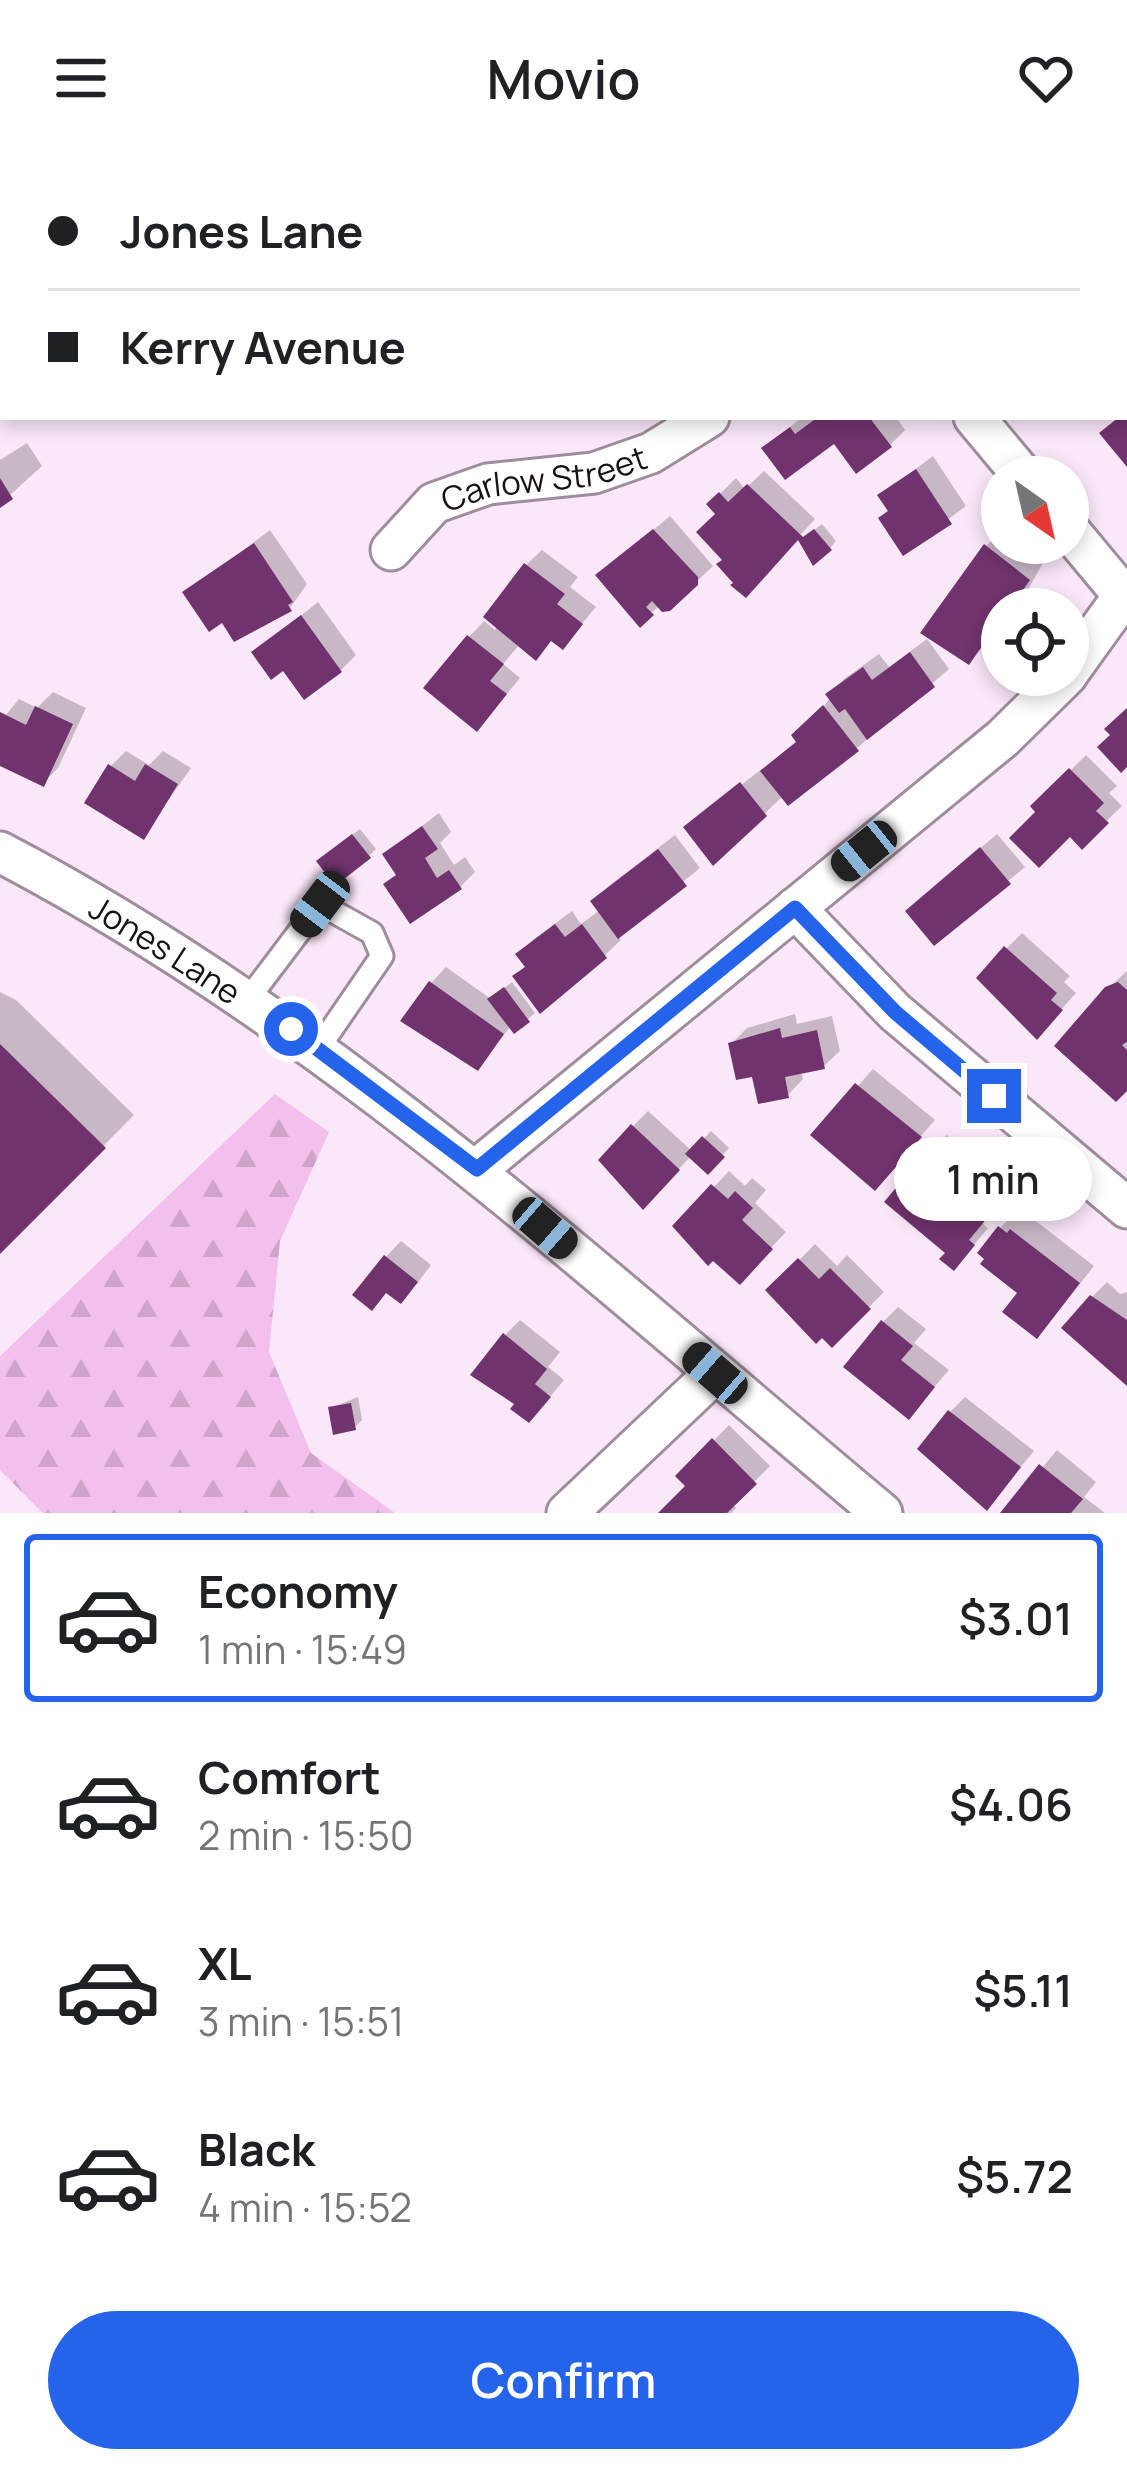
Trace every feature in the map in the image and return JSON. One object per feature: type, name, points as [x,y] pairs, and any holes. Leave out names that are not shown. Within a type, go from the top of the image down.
[{"type":"street","name":"Carlow Street","points":[[391,550],[434,503],[488,484],[594,473],[651,452],[704,420]]},
{"type":"street","points":[[976,420],[1006,456]]},
{"type":"street","points":[[1089,553],[1125,593],[1089,643]]},
{"type":"street","points":[[477,1169],[1003,738],[1045,696]]},
{"type":"street","name":"Jones Lane","points":[[0,852],[249,998],[318,1049],[477,1169],[882,1513]]},
{"type":"street","points":[[795,908],[895,1012],[1127,1208]]},
{"type":"street","points":[[567,1513],[715,1373]]},
{"type":"lane","points":[[249,998],[320,904],[372,933],[382,956],[318,1049]]},
{"type":"green space","points":[[275,1094],[329,1132],[280,1241],[269,1352],[311,1453],[395,1513],[43,1513],[0,1470],[0,1356]]},
{"type":"building","points":[[814,420],[871,420],[892,447],[856,474],[834,444],[785,480],[761,448],[790,427],[795,434]]},
{"type":"building","points":[[1115,420],[1127,420],[1127,467],[1099,433]]},
{"type":"building","points":[[916,469],[952,524],[903,556],[878,518],[888,511],[877,495]]},
{"type":"building","points":[[0,478],[13,499],[0,508]]},
{"type":"building","points":[[747,484],[803,537],[814,529],[832,550],[813,566],[798,540],[746,598],[730,585],[733,583],[716,564],[722,560],[696,532],[715,514],[706,504],[719,492],[728,502]]},
{"type":"building","points":[[653,529],[698,577],[698,585],[670,611],[662,612],[652,601],[646,607],[654,615],[640,628],[595,575]]},
{"type":"building","points":[[254,543],[293,602],[288,605],[292,611],[234,642],[222,623],[209,632],[182,592]]},
{"type":"building","points":[[981,548],[981,564],[1010,564],[1030,580],[1024,588],[981,588],[981,648],[969,665],[920,633]]},
{"type":"building","points":[[524,563],[565,594],[557,604],[583,624],[563,650],[551,641],[536,661],[483,617]]},
{"type":"building","points":[[301,615],[342,672],[304,700],[283,671],[271,680],[251,652]]},
{"type":"building","points":[[467,635],[504,664],[490,681],[507,694],[477,732],[423,688]]},
{"type":"building","points":[[910,652],[935,687],[867,740],[845,709],[839,713],[825,694],[863,667],[872,680]]},
{"type":"building","points":[[823,705],[859,751],[788,806],[760,771],[796,742],[791,735]]},
{"type":"building","points":[[35,706],[73,724],[44,787],[0,766],[0,712],[26,725]]},
{"type":"building","points":[[1127,708],[1127,767],[1121,773],[1097,747],[1110,735],[1104,729]]},
{"type":"building","points":[[108,764],[135,781],[145,764],[178,784],[144,840],[84,803]]},
{"type":"building","points":[[1069,768],[1104,803],[1096,811],[1109,823],[1082,850],[1070,837],[1039,868],[1009,838],[1035,812],[1030,806]]},
{"type":"building","points":[[740,782],[767,816],[713,866],[683,827]]},
{"type":"building","points":[[422,826],[438,849],[425,858],[437,878],[449,870],[462,889],[410,924],[383,884],[396,875],[382,854]]},
{"type":"building","points":[[352,834],[371,858],[335,886],[316,861]]},
{"type":"building","points":[[980,847],[1011,884],[934,946],[905,911]]},
{"type":"building","points":[[658,849],[687,886],[618,939],[590,901]]},
{"type":"building","points":[[555,924],[565,937],[582,924],[607,958],[540,1014],[512,976],[525,967],[515,954]]},
{"type":"building","points":[[1004,946],[1057,993],[1051,1000],[1063,1010],[1037,1040],[976,978]]},
{"type":"building","points":[[429,981],[504,1034],[478,1071],[400,1021]]},
{"type":"building","points":[[1118,982],[1127,990],[1127,1042],[1122,1045],[1127,1050],[1127,1091],[1116,1102],[1054,1046],[1105,987]]},
{"type":"building","points":[[504,987],[530,1022],[514,1034],[487,999]]},
{"type":"building","points":[[780,1028],[782,1038],[817,1030],[825,1069],[785,1077],[789,1098],[758,1104],[752,1077],[736,1080],[728,1043]]},
{"type":"building","points":[[0,1044],[106,1148],[0,1254]]},
{"type":"building","points":[[855,1083],[922,1137],[875,1191],[810,1135]]},
{"type":"building","points":[[631,1124],[680,1170],[643,1210],[598,1160]]},
{"type":"building","points":[[702,1136],[725,1157],[708,1175],[685,1154]]},
{"type":"building","points":[[929,1148],[998,1205],[969,1240],[975,1245],[954,1271],[939,1259],[945,1253],[884,1202]]},
{"type":"building","points":[[711,1184],[728,1199],[735,1191],[753,1208],[742,1220],[773,1249],[740,1285],[713,1261],[708,1266],[672,1226]]},
{"type":"building","points":[[998,1226],[1007,1233],[1010,1229],[1080,1283],[1037,1339],[1002,1312],[1017,1293],[980,1264],[984,1259],[977,1253]]},
{"type":"building","points":[[384,1255],[418,1282],[401,1304],[386,1293],[372,1311],[352,1295]]},
{"type":"building","points":[[798,1258],[819,1279],[830,1268],[871,1309],[832,1348],[822,1338],[816,1344],[765,1290]]},
{"type":"building","points":[[1090,1295],[1127,1320],[1127,1386],[1061,1328]]},
{"type":"building","points":[[881,1320],[913,1346],[901,1360],[935,1387],[909,1420],[843,1367]]},
{"type":"building","points":[[503,1333],[547,1369],[535,1384],[551,1397],[529,1423],[510,1409],[514,1404],[470,1375]]},
{"type":"building","points":[[351,1403],[356,1430],[333,1435],[328,1407]]},
{"type":"building","points":[[948,1410],[1021,1467],[987,1511],[917,1449]]},
{"type":"building","points":[[712,1438],[757,1484],[727,1513],[658,1513],[685,1486],[675,1476]]},
{"type":"building","points":[[1039,1464],[1083,1499],[1071,1513],[1000,1513]]},
{"type":"route","points":[[291,1029],[477,1169],[795,908],[844,964],[994,1096]]}]
